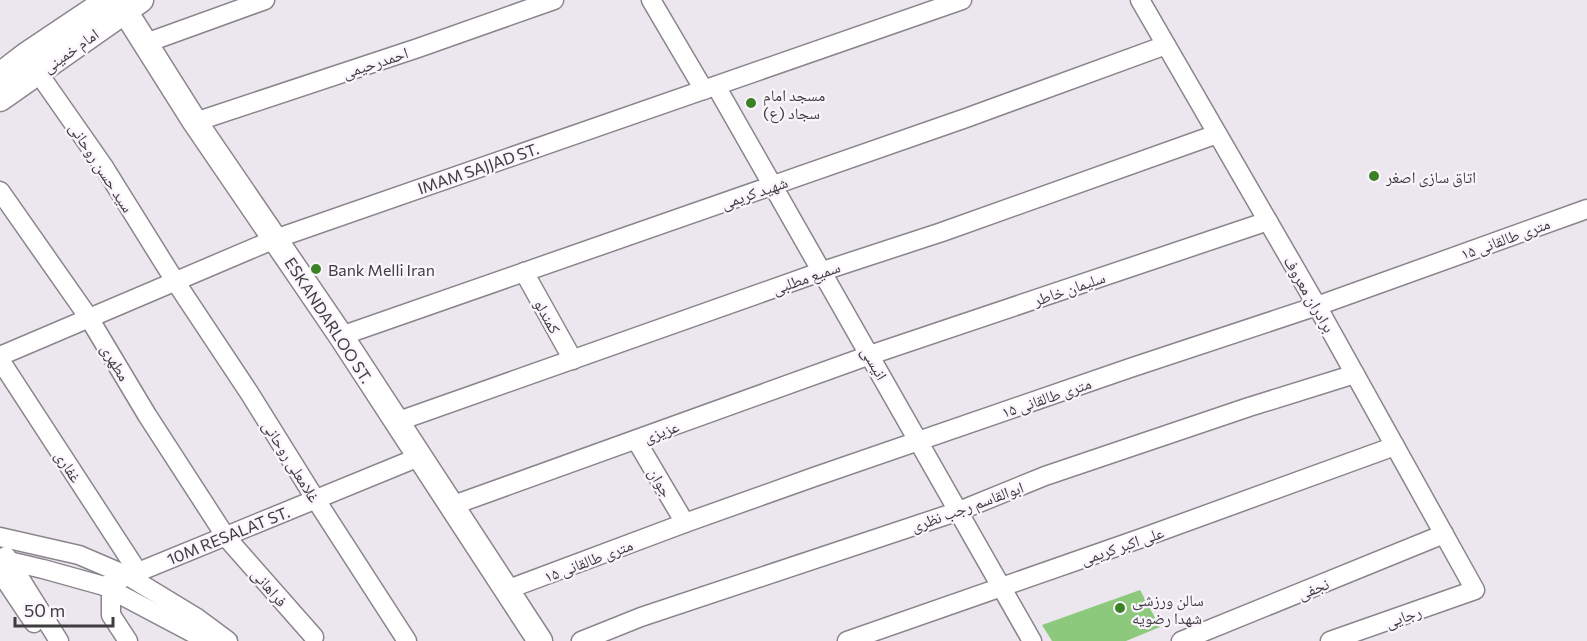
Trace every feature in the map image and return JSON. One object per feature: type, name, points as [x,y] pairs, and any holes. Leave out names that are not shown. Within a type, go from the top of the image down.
[{"type":"main road","name":"ESKANDARLOO ST.","points":[[123,3],[195,122],[341,336],[540,641]]},
{"type":"main road","name":"امام خمینی","points":[[0,99],[32,64],[123,3]]},
{"type":"main road","name":"امام خمینی","points":[[0,75],[32,64]]},
{"type":"street","points":[[146,43],[265,0]]},
{"type":"street","name":"احمدرحیمی","points":[[195,122],[555,0]]},
{"type":"street","name":"انیسی","points":[[651,0],[774,186],[1032,641]]},
{"type":"street","name":"IMAM SAJJAD ST.","points":[[0,356],[275,239],[962,0]]},
{"type":"street","name":"برادران معروف","points":[[1140,0],[1317,306],[1475,590]]},
{"type":"street","name":"شهید کریمی","points":[[341,336],[774,186],[1166,45]]},
{"type":"street","name":"سید حسن روحانی","points":[[32,64],[104,166],[175,281]]},
{"type":"street","name":"سمیع مطلبی","points":[[396,422],[1217,134]]},
{"type":"street","name":"مطهری","points":[[0,191],[89,318],[147,415],[226,537]]},
{"type":"street","name":"۱۵ متری طالقانی","points":[[507,590],[685,523],[1317,306],[1587,209]]},
{"type":"street","name":"سلیمان خاطر","points":[[870,355],[1268,221]]},
{"type":"street","name":"کمندلو","points":[[524,272],[573,360]]},
{"type":"street","name":"غلامعلی روحانی","points":[[175,281],[250,394],[407,641]]},
{"type":"street","name":"عزیزی","points":[[451,506],[870,355]]},
{"type":"street","name":"غفاری","points":[[0,360],[133,574]]},
{"type":"street","name":"ابوالقاسم رجب نظری","points":[[580,641],[641,617],[959,511],[1057,473],[1249,407],[1355,374]]},
{"type":"street","name":"جوان","points":[[636,440],[685,523]]},
{"type":"street","name":"علی اکبر کریمی","points":[[847,641],[1140,539],[1395,446]]},
{"type":"street","name":"10M RESALAT ST.","points":[[108,588],[133,574],[419,457]]},
{"type":"street","name":"نجفی","points":[[1181,641],[1444,534]]},
{"type":"street","points":[[0,537],[79,555],[133,574],[228,641]]},
{"type":"street","name":"فراهانی","points":[[226,537],[314,637]]},
{"type":"street","points":[[2,560],[108,588],[208,641]]},
{"type":"street","points":[[2,560],[45,641]]},
{"type":"street","points":[[2,560],[59,641]]},
{"type":"street","points":[[108,588],[111,615],[128,641]]},
{"type":"street","name":"رجایی","points":[[1330,641],[1475,590]]},
{"type":"green space","name":"سالن ورزشی شهدا رضویه","points":[[1140,590],[1160,627],[1126,641],[1052,641],[1042,625]]},
{"type":"place","name":"مسجد امام سجاد (ع)","points":[[751,103]]},
{"type":"place","name":"اتاق سازی اصغر","points":[[1374,176]]},
{"type":"place","name":"Bank Melli Iran","points":[[316,269]]},
{"type":"place","name":"سالن ورزشی شهدا رضویه","points":[[1120,608]]}]
